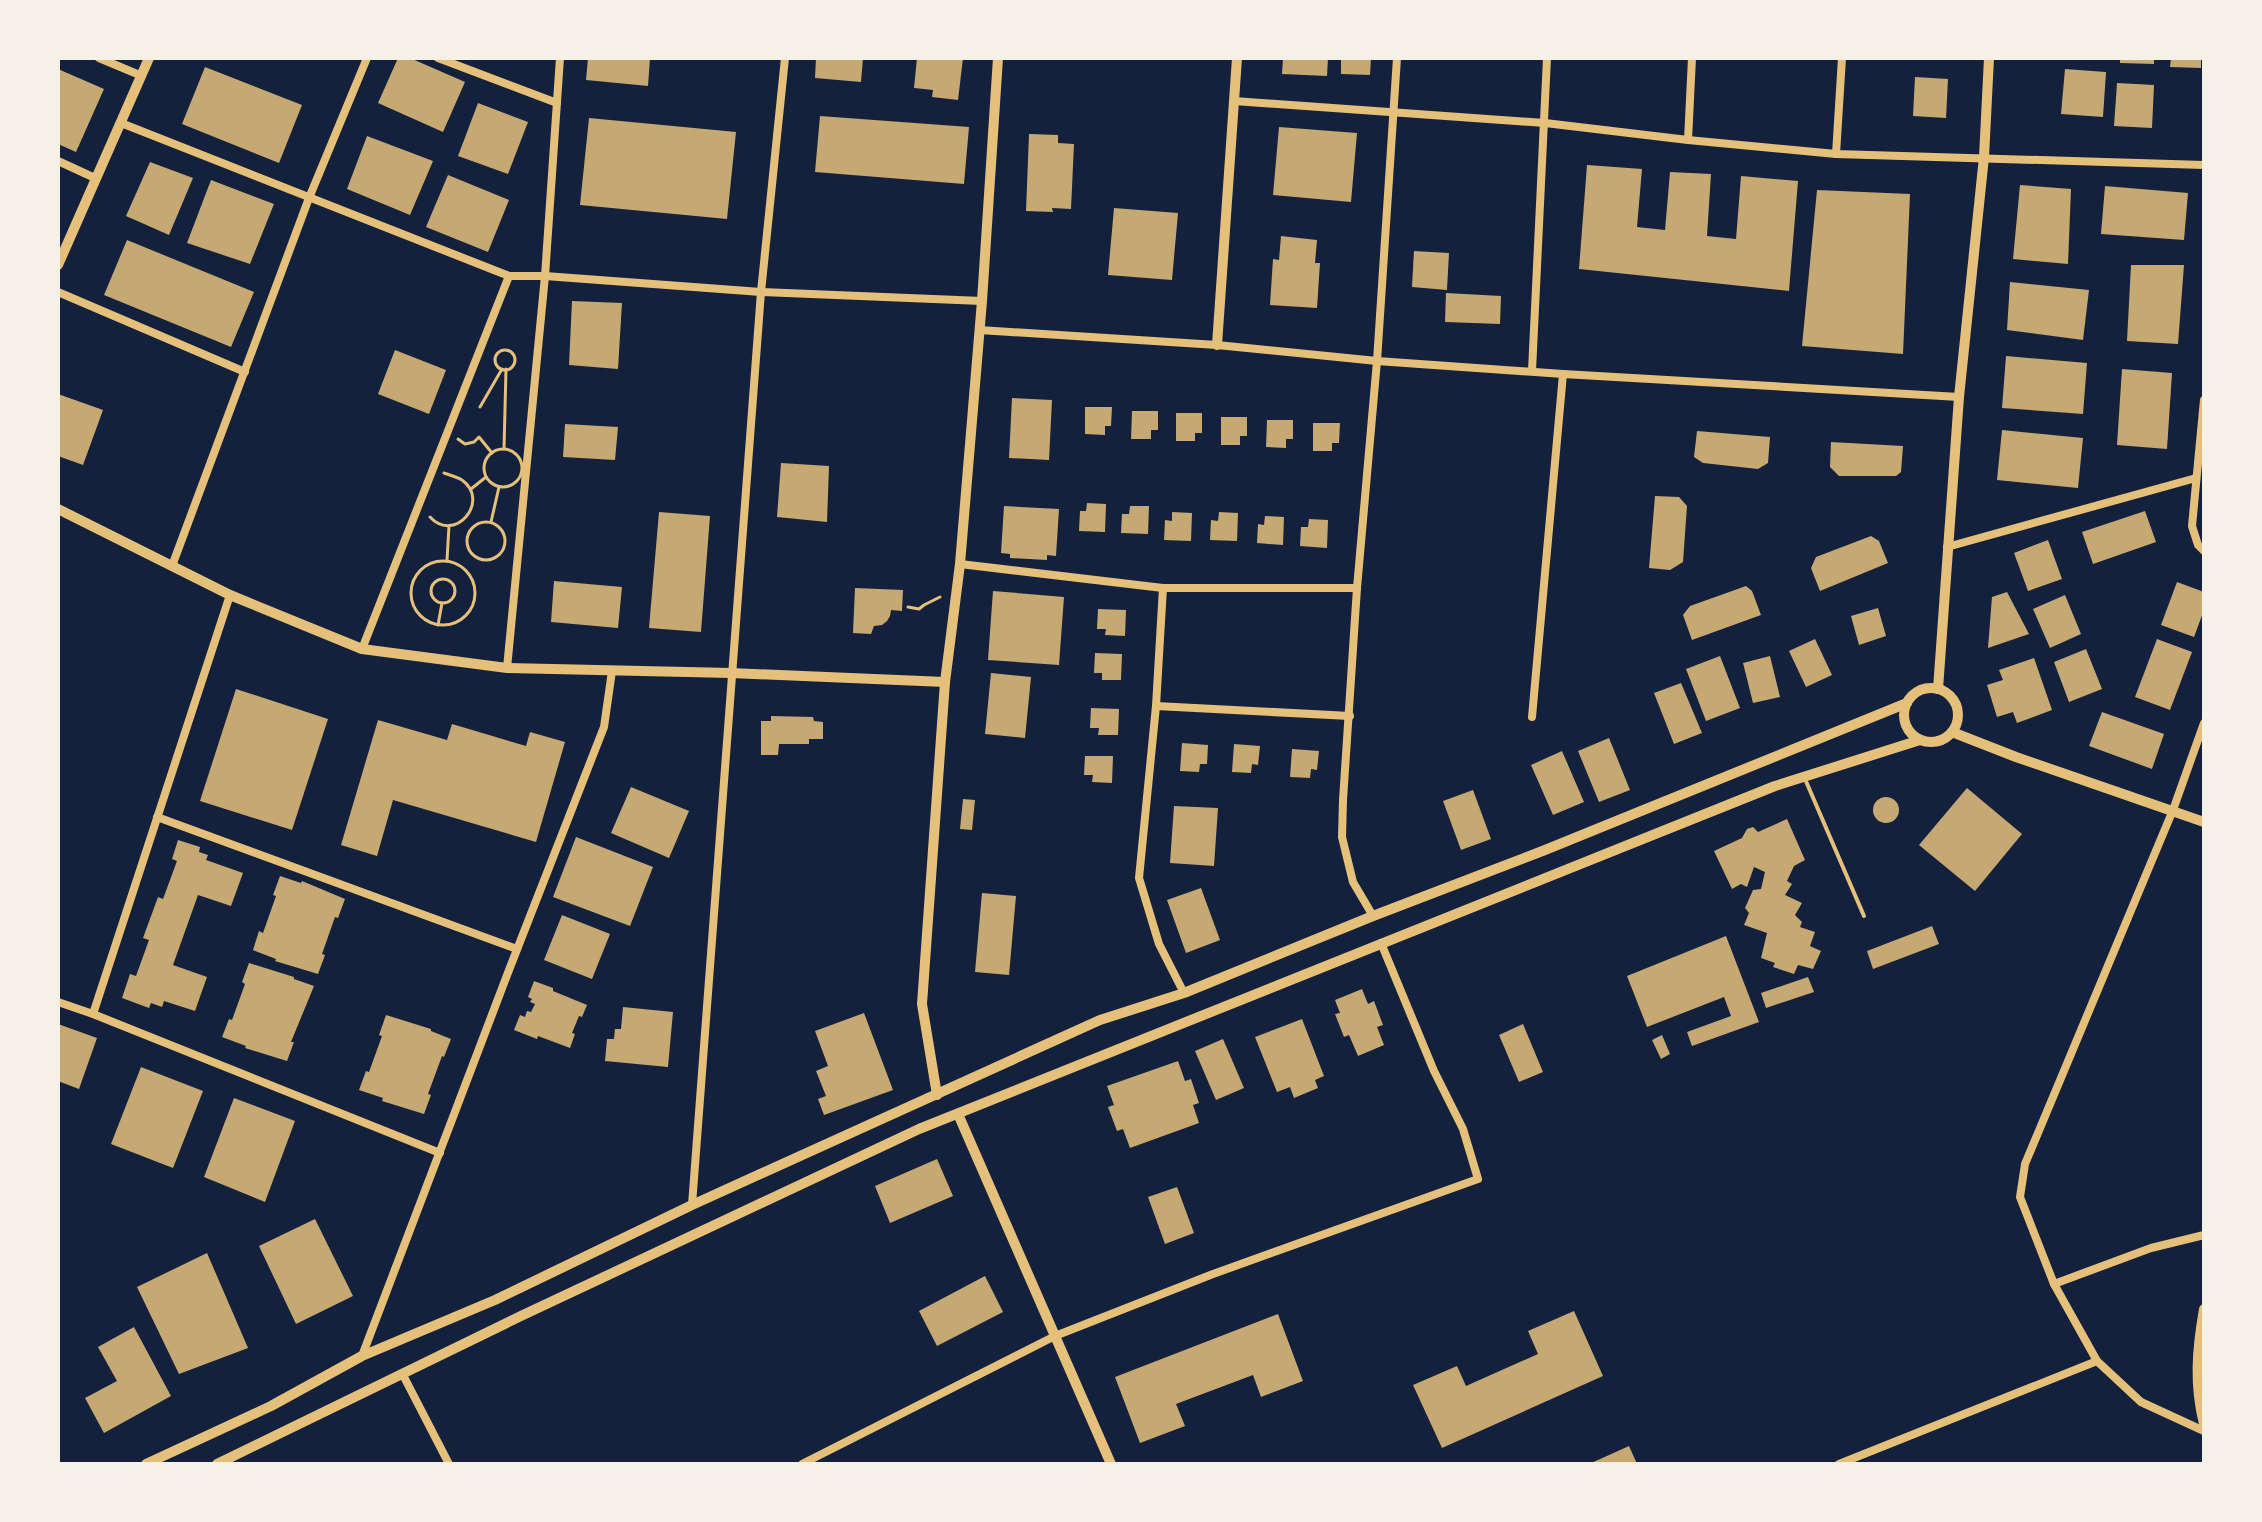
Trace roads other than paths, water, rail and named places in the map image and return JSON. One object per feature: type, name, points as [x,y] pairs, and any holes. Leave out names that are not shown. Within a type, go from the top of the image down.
[{"type":"street","points":[[99,58],[142,76]]},
{"type":"street","points":[[58,265],[149,58]]},
{"type":"street","points":[[172,566],[309,198],[367,58]]},
{"type":"street","points":[[438,58],[557,103]]},
{"type":"street","points":[[507,668],[545,276],[560,58]]},
{"type":"street","points":[[692,1205],[761,292],[785,58]]},
{"type":"street","points":[[937,1095],[922,1004],[945,682],[960,564],[982,301],[998,58]]},
{"type":"street","points":[[1217,345],[1237,58]]},
{"type":"street","points":[[1373,916],[1353,882],[1342,837],[1343,800],[1397,58]]},
{"type":"street","points":[[1532,371],[1547,58]]},
{"type":"street","points":[[1688,140],[1692,58]]},
{"type":"street","points":[[1836,154],[1842,58]]},
{"type":"street","points":[[1938,689],[1959,397],[1984,157],[1989,58]]},
{"type":"street","points":[[1234,101],[1545,123],[1836,154],[2204,165]]},
{"type":"street","points":[[121,123],[509,276],[761,292],[982,301]]},
{"type":"street","points":[[58,161],[95,178]]},
{"type":"street","points":[[362,649],[509,276]]},
{"type":"street","points":[[58,292],[245,372]]},
{"type":"street","points":[[979,330],[1217,345],[1377,361],[1563,374],[1959,397]]},
{"type":"street","points":[[1532,717],[1563,374]]},
{"type":"street","points":[[2204,400],[2192,526],[2198,545],[2204,551]]},
{"type":"street","points":[[1947,547],[2196,478]]},
{"type":"street","points":[[58,509],[230,595],[362,649],[507,668],[945,682]]},
{"type":"street","points":[[960,564],[1163,588],[1357,588]]},
{"type":"street","points":[[1163,588],[1156,706],[1139,878],[1159,944],[1184,993]]},
{"type":"street","points":[[93,1014],[230,595]]},
{"type":"street","points":[[362,1356],[604,727],[612,671]]},
{"type":"street","points":[[146,1464],[271,1406],[362,1356],[495,1300],[692,1205],[1100,1020],[1184,993],[1545,850],[1907,703],[1920,691],[1938,689],[1953,699],[1957,707],[1957,725],[1937,742],[1920,740],[1908,729],[1904,712],[1907,703]]},
{"type":"street","points":[[1156,706],[1350,716]]},
{"type":"street","points":[[2204,723],[2173,810],[2025,1164],[2020,1197],[2054,1284],[2097,1361],[2141,1402],[2204,1431]]},
{"type":"street","points":[[1952,732],[2204,822]]},
{"type":"street","points":[[217,1464],[537,1308],[919,1129],[1775,786],[1920,740]]},
{"type":"street","points":[[157,817],[517,949]]},
{"type":"street","points":[[802,1464],[1055,1336],[1213,1274],[1478,1179],[1463,1129],[1434,1071],[1381,943]]},
{"type":"street","points":[[58,1002],[440,1153]]},
{"type":"street","points":[[958,1114],[1111,1464]]},
{"type":"street","points":[[2054,1284],[2151,1248],[2204,1235]]},
{"type":"street","points":[[2204,1309],[2197,1352],[2200,1408],[2204,1424]]},
{"type":"street","points":[[1839,1464],[2097,1361]]},
{"type":"street","points":[[403,1375],[449,1464]]},
{"type":"lane","points":[[1804,777],[1864,916]]}]
